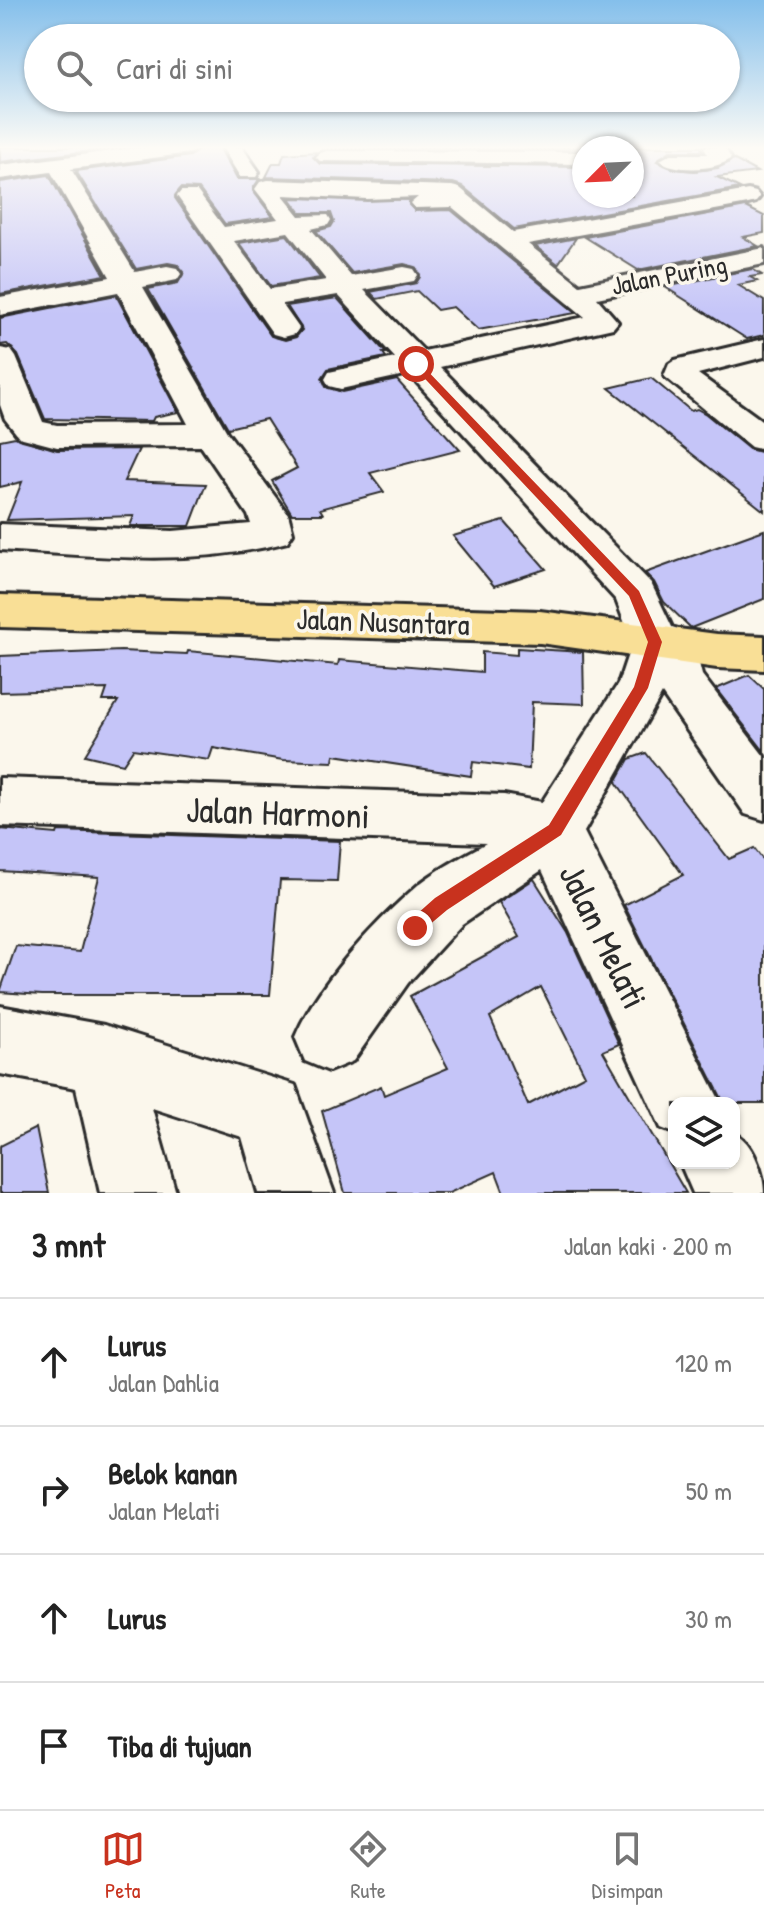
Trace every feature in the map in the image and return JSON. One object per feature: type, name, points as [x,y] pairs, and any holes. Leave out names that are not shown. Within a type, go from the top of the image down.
[{"type":"main road","name":"Jalan Nusantara","points":[[0,611],[540,627],[764,653]]},
{"type":"street","points":[[0,537],[203,544],[242,541],[273,533],[268,514],[211,435],[80,203]]},
{"type":"street","points":[[193,203],[284,328]]},
{"type":"street","points":[[277,203],[344,285],[416,364],[635,594],[663,643],[679,681],[764,797]]},
{"type":"street","points":[[215,236],[411,203]]},
{"type":"street","points":[[341,379],[603,322],[604,319],[499,232],[473,203]]},
{"type":"street","points":[[451,231],[499,232],[640,216],[715,203]]},
{"type":"street","points":[[722,203],[750,209]]},
{"type":"street","points":[[627,208],[667,232]]},
{"type":"street","points":[[695,249],[722,265]]},
{"type":"street","name":"Jalan Puring","points":[[575,294],[764,256]]},
{"type":"street","points":[[0,306],[167,274]]},
{"type":"street","points":[[262,299],[404,275]]},
{"type":"street","points":[[764,348],[686,367],[680,371],[680,376],[764,439]]},
{"type":"street","points":[[2,368],[22,419],[31,430],[57,436],[211,435]]},
{"type":"street","name":"Jalan Melati","points":[[663,643],[641,688],[555,830],[577,884],[683,1097]]},
{"type":"street","name":"Jalan Harmoni","points":[[0,802],[504,819],[555,830]]},
{"type":"street","points":[[329,1037],[386,961],[441,904],[555,830]]},
{"type":"street","points":[[0,1040],[104,1059],[270,1110],[296,1193]]},
{"type":"street","points":[[104,1059],[138,1193]]},
{"type":"street","points":[[720,1169],[732,1193]]},
{"type":"building","points":[[0,203],[64,203],[105,275],[0,294]]},
{"type":"building","points":[[95,203],[178,203],[271,336],[285,340],[296,337],[302,330],[287,306],[337,298],[386,353],[383,353],[386,357],[328,369],[322,378],[326,387],[342,392],[397,380],[460,450],[370,473],[384,492],[320,509],[323,514],[292,514],[272,481],[297,468],[266,419],[228,428],[148,289],[178,283],[184,272],[178,265],[168,263],[136,269]]},
{"type":"building","points":[[209,203],[262,203],[273,217],[225,224]]},
{"type":"building","points":[[293,203],[409,203],[415,211],[451,210],[576,313],[478,330],[453,307],[437,310],[417,291],[377,299],[370,292],[416,283],[420,277],[416,267],[404,264],[352,273],[316,231],[331,227],[334,222],[331,213],[301,213]]},
{"type":"building","points":[[482,203],[572,203],[572,208],[630,208],[514,229]]},
{"type":"building","points":[[746,207],[764,216],[764,233],[743,237],[758,246],[638,270],[585,237]]},
{"type":"building","points":[[287,235],[320,278],[271,286],[239,243]]},
{"type":"building","points":[[576,238],[558,264],[535,246]]},
{"type":"building","points":[[752,269],[762,275],[750,277],[757,281],[738,285],[764,301],[764,335],[747,339],[665,287]]},
{"type":"building","points":[[116,295],[178,412],[154,417],[152,421],[45,419],[18,355],[7,344],[0,345],[0,318]]},
{"type":"building","points":[[651,378],[691,411],[697,409],[706,414],[749,449],[764,453],[764,511],[609,388]]},
{"type":"building","points":[[15,437],[57,450],[139,449],[124,481],[206,484],[190,526],[130,526],[134,516],[7,520],[22,482],[0,487],[0,440]]},
{"type":"building","points":[[504,521],[546,569],[494,586],[453,536]]},
{"type":"building","points":[[764,530],[764,599],[691,628],[664,602],[654,582],[645,573]]},
{"type":"building","points":[[517,648],[583,652],[584,704],[532,702],[529,769],[473,762],[471,776],[334,755],[333,762],[283,760],[213,748],[209,760],[133,749],[123,764],[85,755],[118,701],[103,701],[107,689],[0,692],[0,656],[121,651],[187,654],[188,651],[338,665],[339,660],[482,672],[482,652],[517,655]]},
{"type":"building","points":[[749,675],[764,689],[764,751],[716,689]]},
{"type":"building","points":[[646,753],[729,859],[754,848],[764,861],[764,1103],[740,1103],[740,1097],[721,1097],[624,905],[683,875],[616,782],[629,759]]},
{"type":"building","points":[[0,829],[57,834],[58,831],[340,841],[337,881],[280,880],[270,995],[42,995],[0,992],[16,946],[80,952],[99,877],[0,871]]},
{"type":"building","points":[[534,879],[568,933],[619,1044],[603,1051],[668,1162],[668,1169],[672,1169],[686,1193],[504,1193],[496,1172],[449,1193],[345,1193],[322,1111],[381,1086],[384,1095],[448,1068],[410,996],[519,937],[499,902]],"holes":[[[541,987],[585,1075],[528,1105],[490,1017]]]},
{"type":"building","points":[[36,1128],[49,1193],[0,1193],[0,1146]]},
{"type":"route","points":[[415,928],[441,904],[555,830],[641,688],[655,642],[635,594],[416,364]]}]
